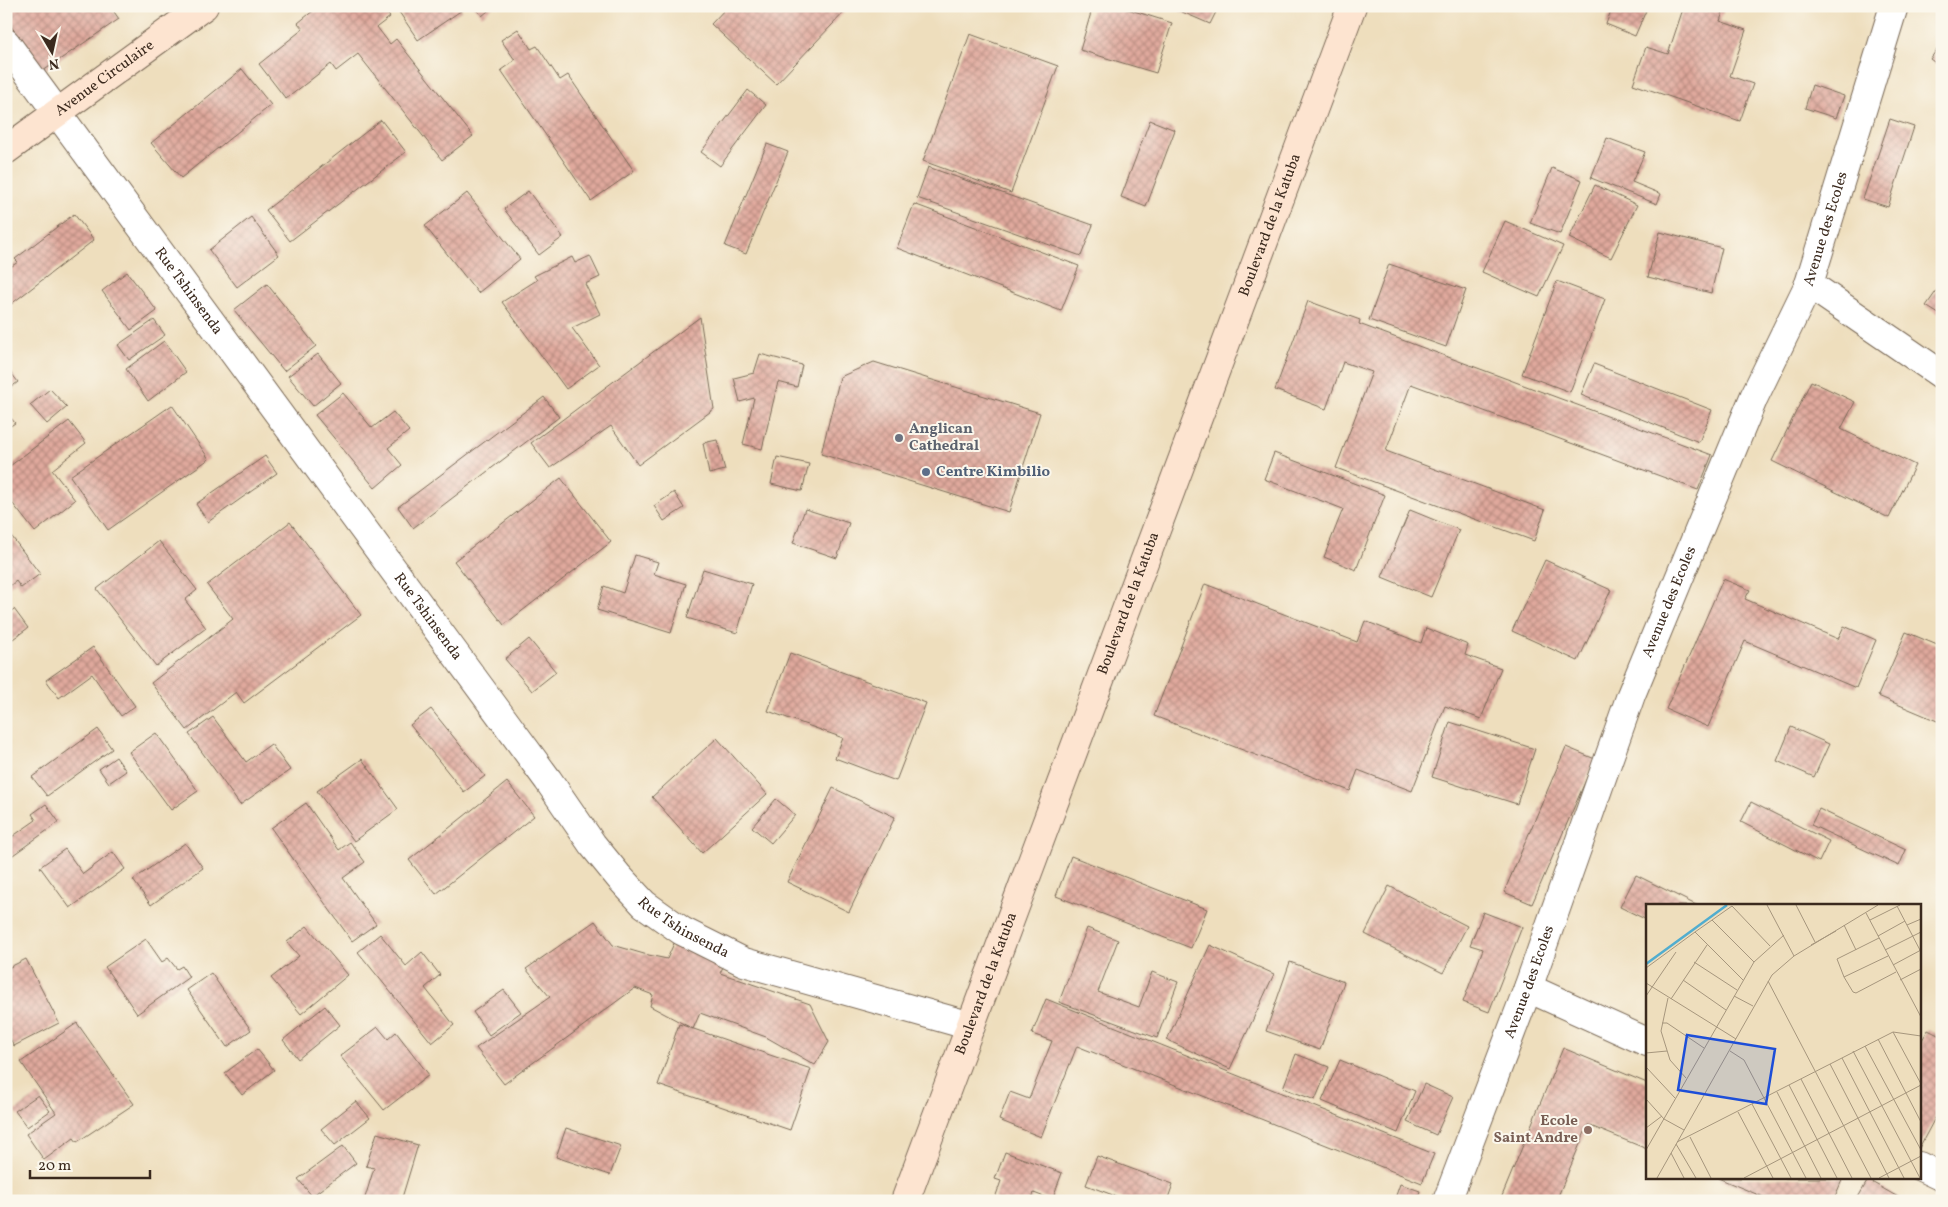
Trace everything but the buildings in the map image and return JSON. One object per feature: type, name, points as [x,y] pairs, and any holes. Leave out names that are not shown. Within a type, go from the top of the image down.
[{"type":"street","name":"Avenue Circulaire","points":[[6,150],[204,6]]},
{"type":"street","name":"Boulevard de la Katuba","points":[[905,1201],[1352,6]]},
{"type":"street","name":"Avenue des Ecoles","points":[[1447,1201],[1528,988],[1631,695],[1754,398],[1809,284],[1894,6]]},
{"type":"street","name":"Rue Tshinsenda","points":[[6,43],[542,772],[592,844],[644,904],[682,931],[744,962],[971,1026]]},
{"type":"street","points":[[1809,284],[1942,375]]},
{"type":"street","points":[[1528,988],[1646,1042]]},
{"type":"street","points":[[1920,1166],[1942,1176]]},
{"type":"place","name":"Anglican Cathedral","points":[[899,438]]},
{"type":"place","name":"Centre Kimbilio","points":[[926,472]]},
{"type":"place","name":"Ecole Saint Andre","points":[[1588,1130]]}]
